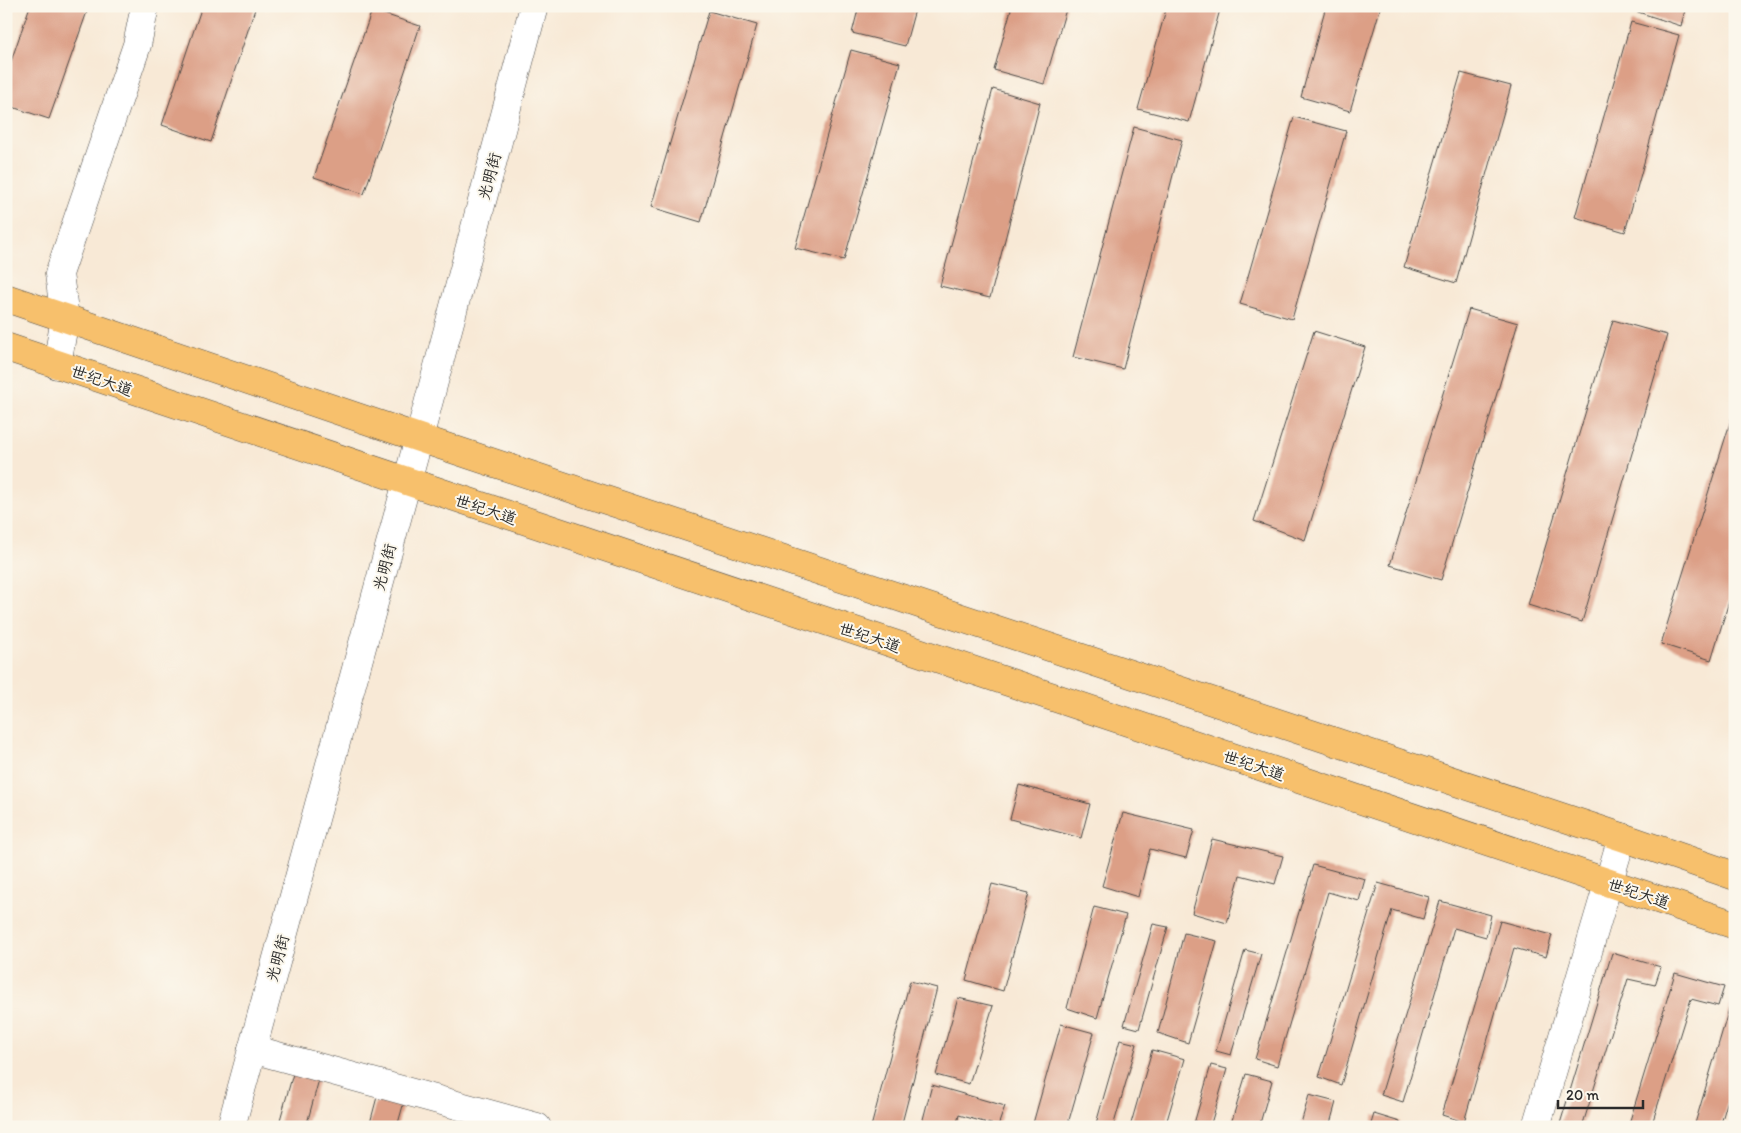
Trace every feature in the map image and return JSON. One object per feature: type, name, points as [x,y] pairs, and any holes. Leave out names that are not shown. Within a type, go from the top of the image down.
[{"type":"main road","points":[[6,298],[420,438],[1735,876]]},
{"type":"main road","name":"世纪大道","points":[[6,347],[1735,925]]},
{"type":"street","points":[[57,364],[65,318],[59,274],[137,45],[145,6]]},
{"type":"street","name":"光明街","points":[[230,1127],[420,438],[534,6]]},
{"type":"street","points":[[1536,1127],[1622,837]]},
{"type":"street","points":[[252,1048],[537,1127]]},
{"type":"building","points":[[30,6],[89,6],[49,119],[6,105],[6,66],[9,67]]},
{"type":"building","points":[[202,6],[256,6],[211,142],[162,125]]},
{"type":"building","points":[[859,6],[916,6],[905,46],[852,33]]},
{"type":"building","points":[[1012,6],[1067,6],[1044,84],[994,70]]},
{"type":"building","points":[[1167,6],[1221,6],[1189,122],[1138,109]]},
{"type":"building","points":[[1326,6],[1381,6],[1350,111],[1301,97]]},
{"type":"building","points":[[1633,6],[1686,6],[1681,26],[1632,10]]},
{"type":"building","points":[[372,10],[420,26],[364,194],[314,177]]},
{"type":"building","points":[[709,11],[757,25],[701,222],[651,207]]},
{"type":"building","points":[[1631,22],[1679,35],[1625,232],[1575,217]]},
{"type":"building","points":[[851,50],[900,63],[844,260],[795,248]]},
{"type":"building","points":[[1461,73],[1511,86],[1456,283],[1404,267]]},
{"type":"building","points":[[993,89],[1040,103],[990,298],[940,286]]},
{"type":"building","points":[[1294,117],[1346,131],[1292,319],[1240,304]]},
{"type":"building","points":[[1134,127],[1182,140],[1123,369],[1073,357]]},
{"type":"building","points":[[1469,309],[1518,323],[1441,580],[1390,565]]},
{"type":"building","points":[[1613,320],[1667,335],[1582,622],[1528,605]]},
{"type":"building","points":[[1314,331],[1365,347],[1305,540],[1254,521]]},
{"type":"building","points":[[1735,407],[1735,582],[1711,660],[1661,644]]},
{"type":"building","points":[[1019,785],[1090,804],[1081,838],[1010,819]]},
{"type":"building","points":[[1123,813],[1194,830],[1186,858],[1150,849],[1138,897],[1102,886]]},
{"type":"building","points":[[1212,839],[1283,856],[1275,884],[1240,875],[1227,923],[1192,913]]},
{"type":"building","points":[[1313,865],[1365,879],[1359,901],[1328,892],[1277,1066],[1255,1059]]},
{"type":"building","points":[[1378,883],[1429,897],[1423,919],[1392,910],[1341,1085],[1319,1077]]},
{"type":"building","points":[[992,884],[1029,893],[1003,991],[966,980]]},
{"type":"building","points":[[1440,901],[1491,915],[1486,937],[1454,928],[1403,1102],[1381,1095]]},
{"type":"building","points":[[1094,907],[1126,915],[1097,1018],[1067,1008]]},
{"type":"building","points":[[1500,921],[1552,935],[1546,957],[1514,948],[1464,1122],[1442,1115]]},
{"type":"building","points":[[1153,924],[1168,927],[1139,1029],[1124,1025]]},
{"type":"building","points":[[1184,933],[1217,941],[1188,1043],[1158,1033]]},
{"type":"building","points":[[1245,950],[1261,954],[1231,1055],[1216,1051]]},
{"type":"building","points":[[1612,953],[1661,967],[1655,985],[1628,979],[1582,1127],[1559,1127]]},
{"type":"building","points":[[1675,973],[1724,987],[1718,1006],[1691,999],[1651,1127],[1628,1127]]},
{"type":"building","points":[[910,981],[937,988],[901,1127],[871,1127]]},
{"type":"building","points":[[1734,992],[1735,1076],[1720,1127],[1694,1127]]},
{"type":"building","points":[[958,998],[993,1006],[969,1084],[936,1075]]},
{"type":"building","points":[[1061,1024],[1094,1033],[1067,1127],[1032,1127]]},
{"type":"building","points":[[1120,1040],[1137,1044],[1113,1127],[1095,1127]]},
{"type":"building","points":[[1152,1050],[1185,1059],[1165,1127],[1130,1127]]},
{"type":"building","points":[[298,1056],[324,1061],[306,1127],[278,1127]]},
{"type":"building","points":[[1211,1065],[1227,1069],[1210,1127],[1193,1127]]},
{"type":"building","points":[[1246,1074],[1272,1081],[1259,1127],[1230,1127]]},
{"type":"building","points":[[382,1078],[409,1084],[397,1127],[369,1127]]},
{"type":"building","points":[[932,1085],[1005,1106],[998,1126],[959,1115],[956,1127],[921,1127]]},
{"type":"building","points":[[1309,1095],[1336,1102],[1329,1127],[1300,1127]]},
{"type":"building","points":[[1374,1114],[1400,1122],[1399,1127],[1370,1127]]}]
